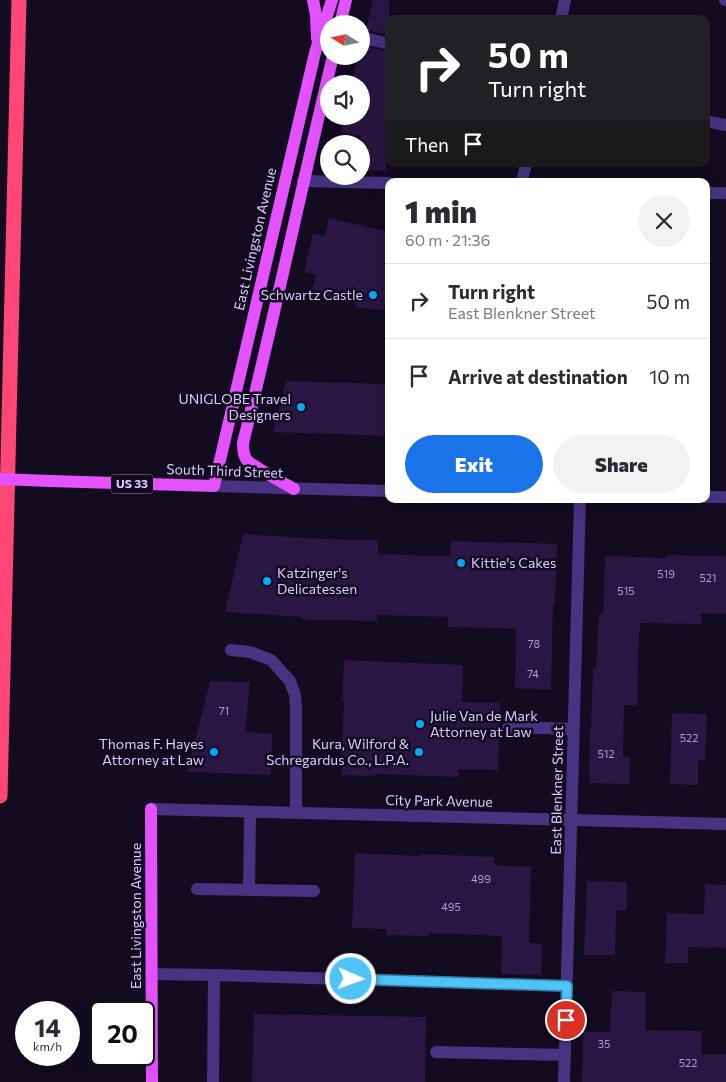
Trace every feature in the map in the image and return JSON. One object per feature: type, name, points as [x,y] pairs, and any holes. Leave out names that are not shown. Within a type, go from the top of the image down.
[{"type":"highway","points":[[0,796],[19,0]]},
{"type":"main road","points":[[313,0],[317,34],[315,53]]},
{"type":"main road","name":"East Livingston Avenue","points":[[214,486],[315,53],[332,0]]},
{"type":"main road","points":[[342,15],[346,0]]},
{"type":"main road","points":[[294,489],[246,460],[243,452],[243,443],[330,65]]},
{"type":"main road","name":"South Third Street","points":[[0,479],[214,486]]},
{"type":"main road","name":"East Livingston Avenue","points":[[150,809],[152,1082]]},
{"type":"street","points":[[561,15],[565,0]]},
{"type":"street","points":[[370,39],[385,43]]},
{"type":"street","points":[[710,121],[726,125]]},
{"type":"street","points":[[303,181],[385,184]]},
{"type":"street","points":[[710,193],[726,193]]},
{"type":"street","name":"South Third Street","points":[[214,486],[385,491]]},
{"type":"street","points":[[710,497],[726,497]]},
{"type":"street","name":"East Blenkner Street","points":[[564,1082],[580,503]]},
{"type":"street","points":[[231,650],[250,652],[271,660],[290,681],[295,695],[296,709],[296,812]]},
{"type":"street","points":[[508,727],[573,729]]},
{"type":"street","name":"City Park Avenue","points":[[150,809],[726,824]]},
{"type":"street","points":[[249,890],[250,812]]},
{"type":"street","points":[[197,889],[314,891]]},
{"type":"street","points":[[151,974],[567,986]]},
{"type":"street","points":[[214,975],[214,1082]]},
{"type":"street","points":[[436,1052],[565,1055]]},
{"type":"building","points":[[373,0],[389,0],[389,15],[385,15],[385,35],[370,31],[370,15]]},
{"type":"building","points":[[370,48],[385,51],[386,171],[370,170],[370,135],[341,132],[342,125],[370,125],[370,75],[354,75],[356,65],[370,65]]},
{"type":"building","points":[[329,218],[385,231],[385,310],[356,308],[356,304],[311,294],[316,275],[304,272],[313,233],[325,236]]},
{"type":"building","points":[[286,381],[385,384],[385,436],[273,432]]},
{"type":"building","points":[[243,534],[378,540],[378,554],[402,555],[450,556],[451,541],[557,544],[555,604],[553,604],[551,690],[515,688],[516,629],[448,627],[448,617],[377,615],[377,621],[303,620],[303,617],[225,612]]},
{"type":"building","points":[[667,555],[726,556],[726,614],[701,613],[701,624],[640,623],[637,705],[624,705],[623,757],[630,757],[629,784],[589,783],[593,669],[596,669],[599,614],[603,615],[605,556],[667,558]]},
{"type":"building","points":[[344,660],[463,665],[462,702],[500,703],[498,770],[459,769],[459,777],[376,774],[376,776],[341,775]]},
{"type":"building","points":[[210,681],[250,682],[245,732],[272,734],[271,775],[187,772]]},
{"type":"building","points":[[672,713],[707,714],[705,761],[698,760],[698,785],[670,784]]},
{"type":"building","points":[[355,853],[494,857],[494,865],[531,867],[529,943],[542,944],[541,975],[501,974],[502,936],[429,933],[429,936],[386,935],[387,929],[352,928]]},
{"type":"building","points":[[587,881],[627,882],[627,911],[616,910],[615,955],[584,955]]},
{"type":"building","points":[[705,884],[726,885],[726,948],[688,947],[688,963],[665,963],[667,913],[704,914]]},
{"type":"building","points":[[612,991],[645,992],[645,1030],[701,1031],[701,1054],[726,1054],[726,1082],[582,1082],[583,1032],[610,1032]]},
{"type":"building","points":[[254,1014],[426,1017],[425,1082],[252,1082]]},
{"type":"place","name":"Schwartz Castle","points":[[373,295]]},
{"type":"place","name":"UNIGLOBE Travel Designers","points":[[301,407]]},
{"type":"place","name":"Kittie's Cakes","points":[[461,563]]},
{"type":"place","name":"Katzinger's Delicatessen","points":[[267,581]]},
{"type":"place","name":"Julie Van de Mark Attorney at Law","points":[[420,724]]},
{"type":"place","name":"Thomas F. Hayes Attorney at Law","points":[[214,752]]},
{"type":"place","name":"Kura, Wilford & Schregardus Co., L.P.A.","points":[[419,752]]},
{"type":"route","points":[[351,979],[567,986],[566,1020]]}]
